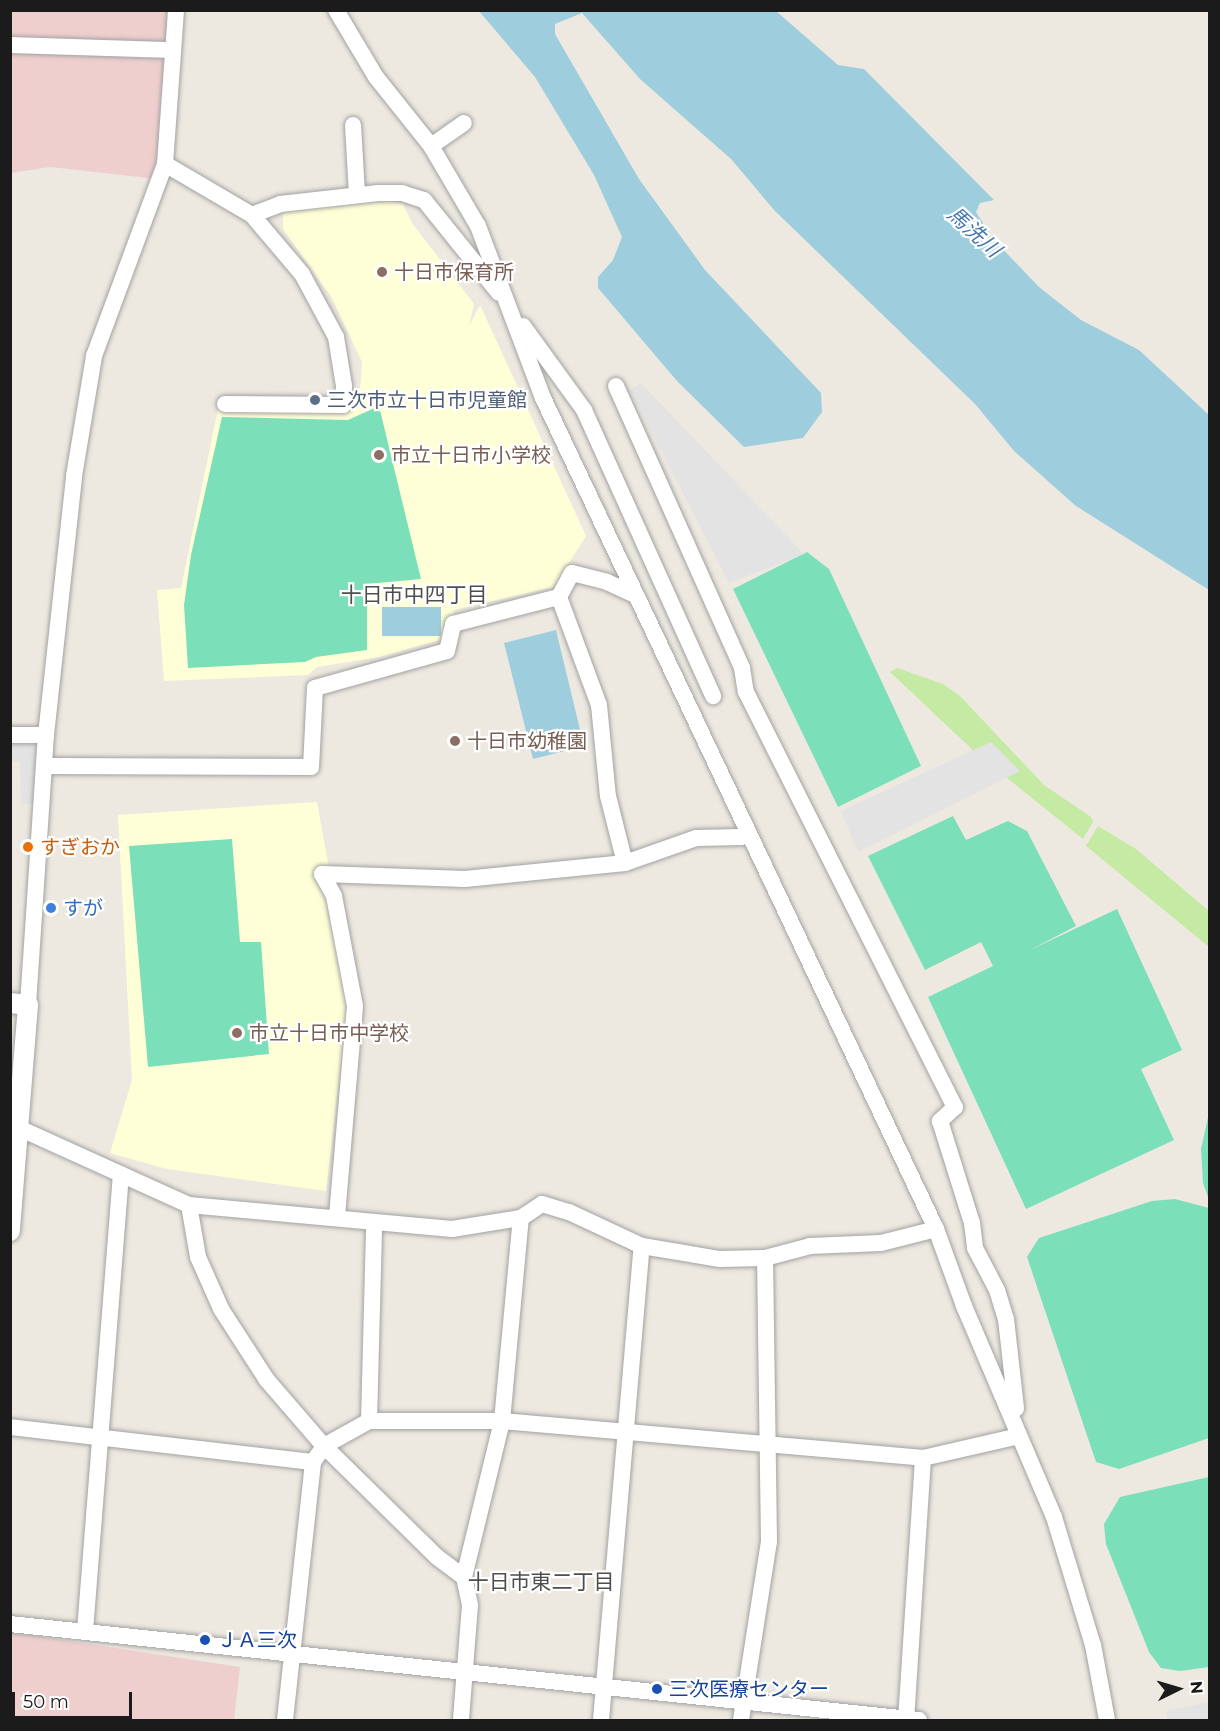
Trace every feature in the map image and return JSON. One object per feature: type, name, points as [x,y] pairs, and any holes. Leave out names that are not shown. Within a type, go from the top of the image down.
[{"type":"street","points":[[10,1231],[19,1128],[19,1004],[74,476],[94,356],[165,164],[176,10]]},
{"type":"street","points":[[336,10],[376,77],[431,147],[478,226],[543,398],[936,1229],[964,1306],[1054,1517],[1093,1645],[1107,1720]]},
{"type":"street","points":[[10,45],[173,50]]},
{"type":"street","points":[[431,147],[464,123]]},
{"type":"street","points":[[353,125],[357,195]]},
{"type":"street","points":[[165,164],[252,215],[302,274],[336,337],[344,386],[343,405],[225,404]]},
{"type":"street","points":[[252,215],[280,204],[357,195],[402,193],[424,200],[509,306],[584,410],[713,696]]},
{"type":"street","points":[[616,386],[742,668],[746,692],[955,1107],[940,1121],[972,1223],[975,1248],[997,1290],[1006,1319],[1019,1431]]},
{"type":"street","points":[[45,766],[311,767],[315,688],[447,651],[453,624],[559,597],[572,573],[607,582],[635,595]]},
{"type":"street","points":[[559,597],[598,705],[608,796],[625,863]]},
{"type":"street","points":[[10,735],[46,735]]},
{"type":"street","points":[[337,1216],[355,1006],[334,896],[322,874],[465,879],[625,863],[696,838],[741,837],[748,832]]},
{"type":"street","points":[[19,1128],[189,1206],[337,1216],[374,1224],[452,1229],[520,1218],[542,1204],[569,1212],[642,1246],[720,1259],[765,1258],[810,1245],[881,1243],[936,1229]]},
{"type":"street","points":[[85,1630],[121,1174]]},
{"type":"street","points":[[189,1206],[198,1257],[221,1309],[267,1380],[324,1446],[437,1557],[464,1577]]},
{"type":"street","points":[[461,1720],[470,1605],[464,1577],[502,1421],[520,1218]]},
{"type":"street","points":[[369,1421],[374,1224]]},
{"type":"street","points":[[601,1720],[642,1246]]},
{"type":"street","points":[[741,1720],[742,1702],[769,1542],[765,1258]]},
{"type":"street","points":[[285,1720],[290,1656],[313,1462],[324,1446],[369,1421],[502,1421],[923,1458],[1019,1431]]},
{"type":"street","points":[[10,1427],[313,1462]]},
{"type":"street","points":[[10,1624],[85,1630],[290,1656],[910,1720],[923,1458]]},
{"type":"shaded area","points":[[10,11],[174,11],[157,179],[50,167],[11,173]]},
{"type":"shaded area","name":"市立十日市小学校","points":[[387,201],[403,204],[412,223],[474,304],[469,326],[480,305],[586,536],[554,587],[454,610],[453,636],[379,657],[317,667],[308,675],[164,681],[157,590],[181,588],[219,404],[359,405],[362,362],[332,298],[283,229],[283,211]]},
{"type":"shaded area","points":[[641,383],[804,554],[729,583],[630,390]]},
{"type":"shaded area","points":[[11,739],[39,739],[35,804],[21,804],[20,762],[11,761]]},
{"type":"shaded area","points":[[991,742],[1020,771],[858,852],[841,811]]},
{"type":"shaded area","name":"市立十日市中学校","points":[[317,802],[350,985],[326,1191],[167,1169],[110,1153],[132,1080],[118,815]]},
{"type":"shaded area","points":[[10,1632],[240,1667],[234,1720],[11,1720]]},
{"type":"shaded area","points":[[1209,1702],[1209,1720],[1168,1720],[1166,1711]]},
{"type":"green space","points":[[379,406],[421,579],[367,584],[367,650],[316,657],[305,662],[188,668],[184,605],[191,555],[222,417],[348,420]]},
{"type":"green space","points":[[807,552],[829,569],[921,766],[838,807],[733,589]]},
{"type":"green space","points":[[897,668],[943,684],[960,696],[1044,785],[1091,817],[1093,822],[1083,839],[976,753],[890,672]]},
{"type":"green space","points":[[953,816],[966,840],[1008,821],[1027,831],[1076,926],[1030,950],[1117,909],[1182,1050],[1141,1069],[1174,1140],[1026,1209],[928,997],[993,966],[981,942],[925,970],[868,856]]},
{"type":"green space","points":[[1098,826],[1136,849],[1209,911],[1209,947],[1086,846]]},
{"type":"green space","points":[[232,839],[240,942],[261,942],[269,1054],[148,1067],[129,846]]},
{"type":"green space","points":[[1209,1113],[1210,1200],[1203,1183],[1201,1149]]},
{"type":"green space","points":[[1175,1199],[1209,1208],[1209,1438],[1119,1469],[1096,1462],[1027,1257],[1039,1238],[1152,1201]]},
{"type":"green space","points":[[1209,1477],[1209,1667],[1180,1671],[1161,1668],[1149,1652],[1106,1544],[1104,1524],[1120,1497]]},
{"type":"water","name":"馬洗川","points":[[479,11],[776,11],[838,65],[864,69],[994,200],[980,203],[976,212],[994,240],[1039,287],[1081,320],[1139,350],[1209,415],[1209,590],[1076,506],[1014,451],[975,404],[775,211],[731,159],[640,79],[582,13],[555,24],[555,34],[639,179],[705,270],[821,393],[822,412],[803,438],[744,447],[677,381],[598,288],[598,277],[613,260],[622,237],[594,175],[535,77]]},
{"type":"water","points":[[382,607],[441,607],[441,636],[382,636]]},
{"type":"water","points":[[556,630],[584,746],[533,759],[504,643]]},
{"type":"place","name":"十日市保育所","points":[[382,272]]},
{"type":"place","name":"三次市立十日市児童館","points":[[315,400]]},
{"type":"place","name":"市立十日市小学校","points":[[379,455]]},
{"type":"place","name":"十日市幼稚園","points":[[455,741]]},
{"type":"place","name":"すぎおか","points":[[28,847]]},
{"type":"place","name":"すが","points":[[51,908]]},
{"type":"place","name":"市立十日市中学校","points":[[237,1033]]},
{"type":"place","name":"ＪＡ三次","points":[[205,1640]]},
{"type":"place","name":"三次医療センター","points":[[657,1689]]},
{"type":"district","name":"十日市中四丁目","points":[[414,595]]},
{"type":"district","name":"十日市東二丁目","points":[[541,1582]]}]
